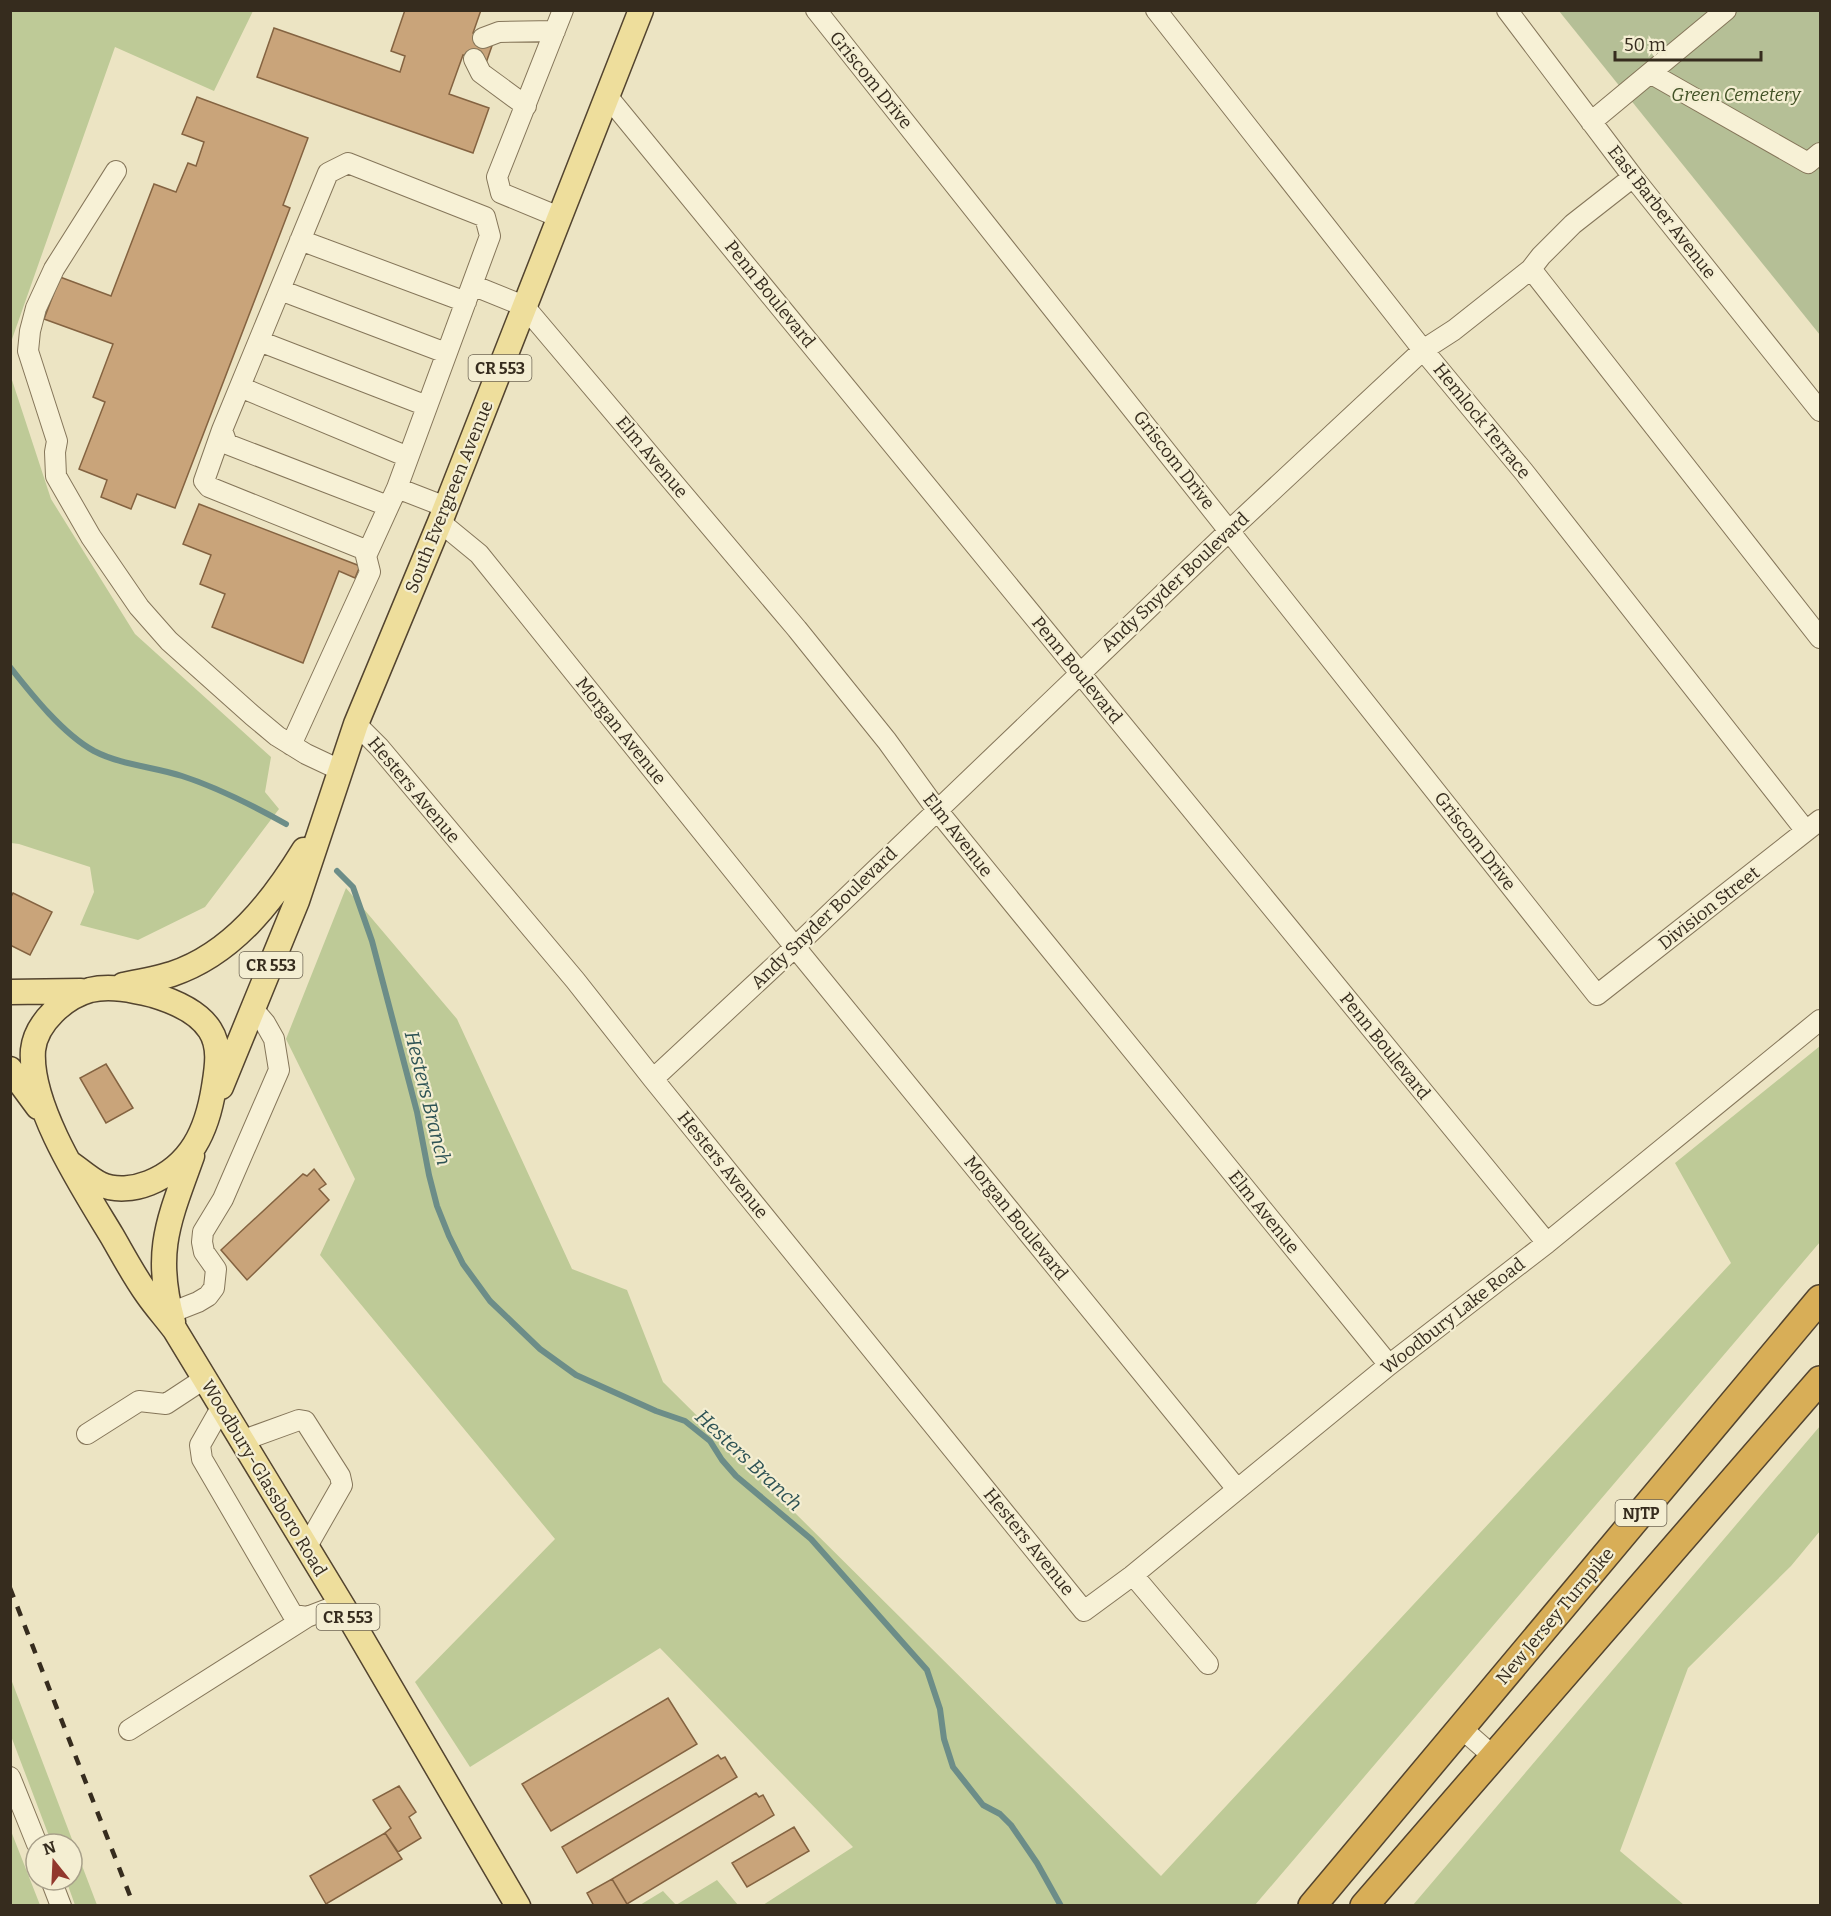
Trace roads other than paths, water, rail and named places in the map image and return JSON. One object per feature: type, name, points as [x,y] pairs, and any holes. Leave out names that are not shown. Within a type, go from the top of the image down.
[{"type":"highway","name":"New Jersey Turnpike","points":[[1312,1905],[1821,1299]]},
{"type":"highway","name":"NJTP","points":[[1364,1905],[1821,1380]]},
{"type":"main road","name":"South Evergreen Avenue","points":[[210,1109],[224,1081],[297,901],[356,724],[443,514],[641,10]]},
{"type":"main road","name":"South Evergreen Avenue","points":[[10,992],[99,989],[172,973],[189,966],[212,953],[242,931],[287,877],[324,817]]},
{"type":"main road","points":[[99,989],[138,992],[160,998],[195,1014],[204,1022],[216,1043],[217,1058],[210,1109],[188,1157],[178,1168],[141,1186],[125,1188],[100,1184],[70,1163],[50,1123],[35,1076],[33,1047],[39,1031],[64,1002],[99,989]]},
{"type":"main road","points":[[10,1069],[50,1123]]},
{"type":"main road","name":"Woodbury-Glassboro Road","points":[[173,1322],[164,1269],[167,1228],[198,1138]]},
{"type":"main road","name":"Woodbury-Glassboro Road","points":[[70,1163],[146,1293],[173,1322],[221,1408],[341,1604],[518,1905]]},
{"type":"street","points":[[560,217],[507,196],[498,187],[497,177],[563,10]]},
{"type":"street","name":"Griscom Drive","points":[[816,10],[1084,345],[1597,995]]},
{"type":"street","name":"Hemlock Terrace","points":[[1156,10],[1424,350],[1813,826]]},
{"type":"street","name":"East Barber Avenue","points":[[1507,10],[1633,177],[1821,411]]},
{"type":"street","points":[[1591,122],[1726,10]]},
{"type":"street","points":[[483,38],[499,32],[555,32]]},
{"type":"street","points":[[474,59],[481,73],[526,106]]},
{"type":"street","points":[[1650,73],[1808,163],[1821,153]]},
{"type":"street","name":"Penn Boulevard","points":[[608,97],[1547,1243]]},
{"type":"street","points":[[291,745],[370,572],[366,556],[393,497],[490,236],[485,217],[348,163],[328,173],[222,430],[204,482],[209,487],[368,551]]},
{"type":"street","points":[[116,171],[54,269],[36,308],[30,331],[28,351],[57,441],[56,476],[98,547],[139,607],[169,641],[253,716],[291,745],[340,770]]},
{"type":"street","name":"Andy Snyder Boulevard","points":[[653,1079],[795,947],[1229,531],[1424,350],[1454,330],[1531,269],[1573,224],[1633,177]]},
{"type":"street","points":[[300,240],[469,294],[524,306]]},
{"type":"street","points":[[1531,269],[1821,638]]},
{"type":"street","points":[[279,290],[446,353]]},
{"type":"street","name":"Elm Avenue","points":[[524,306],[797,629],[887,741],[937,810],[1389,1365]]},
{"type":"street","points":[[259,341],[427,406]]},
{"type":"street","points":[[240,387],[408,457]]},
{"type":"street","name":"Morgan Avenue","points":[[222,430],[227,444],[443,514],[479,554],[795,947]]},
{"type":"street","name":"Hesters Avenue","points":[[356,724],[379,747],[567,971],[1084,1611]]},
{"type":"street","name":"Division Street","points":[[1597,995],[1813,826]]},
{"type":"street","name":"Morgan Boulevard","points":[[795,947],[1237,1489]]},
{"type":"street","points":[[173,1322],[208,1296],[214,1288],[216,1269],[204,1252],[203,1232],[223,1198],[279,1070],[274,1039],[265,1023],[253,1009]]},
{"type":"street","name":"Woodbury Lake Road","points":[[1084,1611],[1133,1575],[1389,1365],[1547,1243],[1821,1020]]},
{"type":"street","points":[[87,1434],[139,1401],[166,1404],[204,1379]]},
{"type":"street","points":[[221,1408],[200,1445],[202,1460],[293,1615],[307,1617]]},
{"type":"street","points":[[241,1441],[299,1420],[305,1421],[340,1476],[342,1485],[306,1548]]},
{"type":"street","points":[[1133,1575],[1208,1664]]},
{"type":"street","points":[[129,1730],[307,1617],[341,1604]]},
{"type":"street","points":[[1461,1728],[1493,1756]]},
{"type":"street","points":[[10,1778],[31,1832]]},
{"type":"waterway","name":"Hesters Branch","points":[[10,667],[60,724],[82,744],[94,751],[115,760],[196,781],[235,797],[286,824]]},
{"type":"waterway","name":"Hesters Branch","points":[[337,871],[353,887],[372,941],[417,1112],[437,1206],[463,1264],[490,1301],[540,1349],[576,1375],[656,1411],[685,1421],[710,1441],[736,1476],[811,1539],[927,1670],[940,1709],[944,1739],[953,1767],[983,1805],[1000,1814],[1011,1825],[1037,1863],[1061,1906]]},
{"type":"railway","points":[[10,1588],[134,1906]]},
{"type":"park label","name":"Green Cemetery","points":[[1736,95]]}]
